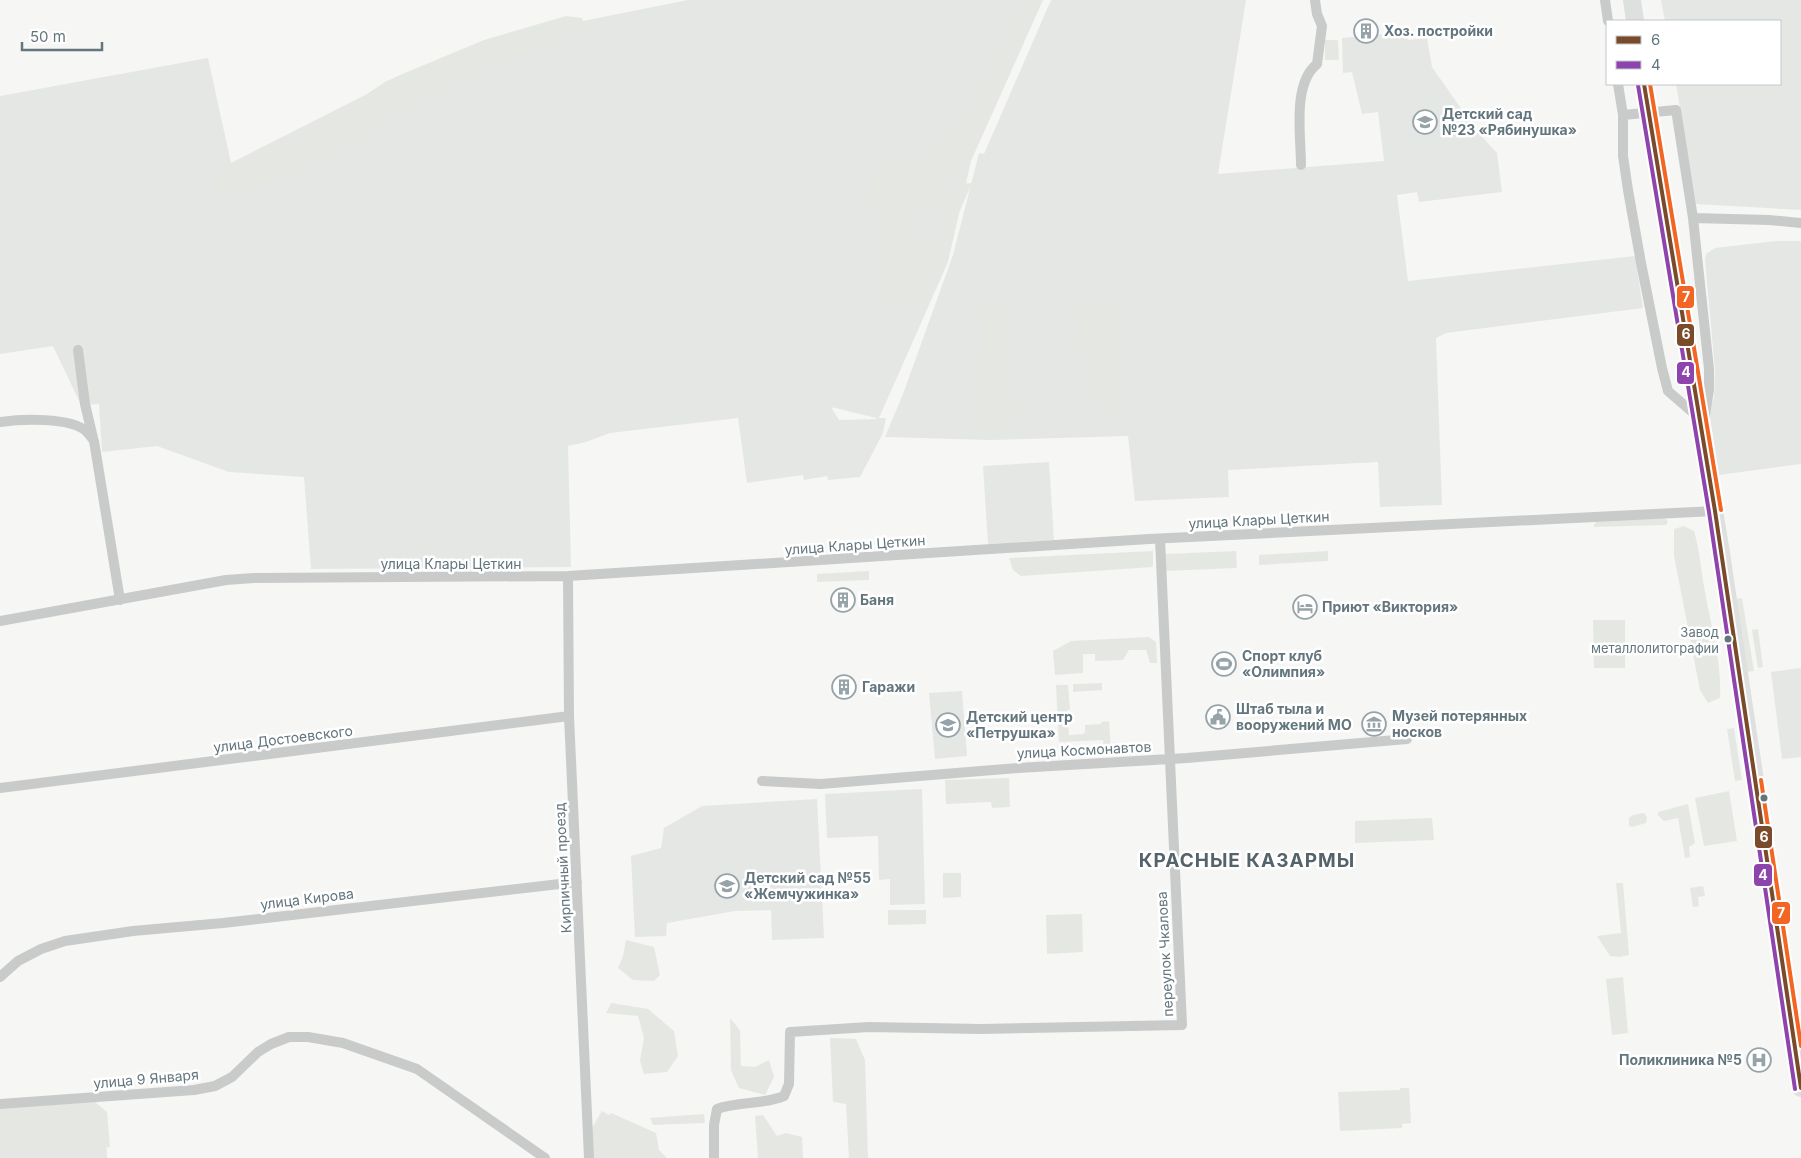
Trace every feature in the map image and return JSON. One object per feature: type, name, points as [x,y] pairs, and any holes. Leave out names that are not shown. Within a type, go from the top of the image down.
[{"type":"highway","points":[[1632,0],[1635,20]]},
{"type":"highway","points":[[1644,85],[1722,560],[1801,1088]]},
{"type":"street","points":[[1301,165],[1299,109],[1309,70],[1318,64],[1322,26],[1317,14],[1315,0]]},
{"type":"street","points":[[1605,0],[1608,20]]},
{"type":"street","points":[[1618,85],[1622,115],[1623,156],[1628,190],[1668,391],[1699,418]]},
{"type":"street","points":[[1622,115],[1676,110],[1693,218],[1709,369],[1709,390],[1702,437]]},
{"type":"street","points":[[1693,218],[1769,220],[1801,223]]},
{"type":"street","points":[[78,350],[85,404],[94,441],[120,600]]},
{"type":"street","points":[[0,422],[15,420],[40,421],[75,425],[86,431],[94,441]]},
{"type":"street","name":"улица Клары Цеткин","points":[[0,621],[226,580],[254,578],[568,576],[1160,539],[1571,517],[1714,512]]},
{"type":"street","name":"переулок Чкалова","points":[[714,1158],[714,1125],[717,1109],[731,1104],[772,1101],[784,1096],[789,1084],[790,1032],[869,1027],[972,1029],[1182,1025],[1160,539]]},
{"type":"street","name":"Кирпичный проезд","points":[[568,576],[569,716],[589,1158]]},
{"type":"street","name":"улица Достоевского","points":[[0,788],[569,716]]},
{"type":"street","name":"улица Космонавтов","points":[[762,781],[820,784],[1018,768],[1170,759],[1407,739]]},
{"type":"street","name":"улица Кирова","points":[[0,977],[18,961],[42,949],[65,941],[133,931],[223,923],[577,882]]},
{"type":"street","name":"улица 9 Января","points":[[0,1104],[194,1090],[215,1086],[232,1077],[258,1052],[271,1044],[289,1037],[308,1036],[343,1043],[417,1069],[546,1158]]},
{"type":"shaded area","points":[[688,0],[1043,0],[971,161],[948,262],[879,418],[886,418],[883,433],[860,477],[828,480],[827,476],[804,480],[803,475],[747,483],[738,418],[610,433],[586,442],[568,446],[571,567],[311,569],[304,477],[229,472],[157,446],[102,452],[99,404],[81,405],[53,346],[0,354],[0,96],[208,58],[231,163],[377,89],[578,22]],"holes":[[[831,407],[876,418],[839,420]]]},
{"type":"shaded area","points":[[1021,0],[1038,0],[965,159],[931,203],[906,219],[906,239],[911,247],[927,244],[934,240],[944,225],[944,203],[960,184],[972,183],[918,306],[912,309],[896,308],[890,303],[883,266],[881,237],[872,195],[872,175],[876,167],[919,158],[966,126],[980,100],[984,85],[1017,21]]},
{"type":"shaded area","points":[[1051,0],[1246,0],[1218,174],[1384,161],[1378,112],[1362,114],[1352,72],[1343,73],[1342,38],[1407,32],[1408,40],[1427,38],[1432,67],[1476,130],[1497,153],[1502,192],[1419,202],[1417,192],[1397,195],[1408,281],[1635,256],[1643,308],[1446,333],[1436,338],[1442,505],[1380,507],[1378,462],[1228,470],[1229,497],[1135,501],[1128,436],[991,440],[885,437],[903,394],[953,255],[979,153],[984,154]]},
{"type":"shaded area","points":[[1661,0],[1801,0],[1801,210],[1696,204],[1676,85],[1781,85],[1781,20],[1665,20]]},
{"type":"shaded area","points":[[566,16],[582,18],[586,28],[529,53],[460,73],[317,162],[263,185],[214,199],[219,173],[288,145],[306,134],[323,120],[348,107],[385,82],[484,40]]},
{"type":"shaded area","points":[[1325,40],[1338,40],[1339,60],[1325,60]]},
{"type":"shaded area","points":[[1776,241],[1801,241],[1801,464],[1719,475],[1709,410],[1714,398],[1715,370],[1706,254],[1715,248]]},
{"type":"shaded area","points":[[993,302],[1000,304],[1006,311],[1010,382],[1015,419],[1014,428],[999,430],[991,429],[979,421],[979,407],[983,393],[979,358],[984,346],[984,312],[987,306]]},
{"type":"shaded area","points":[[1080,303],[1122,304],[1118,326],[1121,378],[1118,403],[1107,407],[1093,404],[1084,391],[1082,337],[1078,313]]},
{"type":"shaded area","points":[[1049,462],[1054,540],[988,544],[983,466]]},
{"type":"shaded area","points":[[1665,518],[1668,522],[1666,525],[1593,527],[1596,521]]},
{"type":"shaded area","points":[[1684,526],[1694,531],[1718,658],[1720,698],[1708,703],[1700,690],[1674,556],[1674,529]]},
{"type":"shaded area","points":[[1153,551],[1153,567],[1021,576],[1013,570],[1009,558]]},
{"type":"shaded area","points":[[1236,551],[1237,568],[1165,571],[1165,554]]},
{"type":"shaded area","points":[[1328,551],[1328,561],[1259,565],[1259,555]]},
{"type":"shaded area","points":[[869,571],[869,580],[817,582],[817,574]]},
{"type":"shaded area","points":[[1742,598],[1754,671],[1747,672],[1735,599]]},
{"type":"shaded area","points":[[1593,620],[1625,620],[1625,668],[1594,668]]},
{"type":"shaded area","points":[[1758,629],[1763,667],[1758,668],[1752,630]]},
{"type":"shaded area","points":[[1149,637],[1156,642],[1157,663],[1150,663],[1146,650],[1129,650],[1123,660],[1095,661],[1095,654],[1083,654],[1083,673],[1055,675],[1053,651],[1071,641]]},
{"type":"shaded area","points":[[1801,668],[1801,757],[1782,759],[1771,672]]},
{"type":"shaded area","points":[[1102,683],[1102,690],[1073,692],[1073,684]]},
{"type":"shaded area","points":[[1056,685],[1068,685],[1069,735],[1083,734],[1085,732],[1085,725],[1101,724],[1101,722],[1109,721],[1111,751],[1104,751],[1103,740],[1059,742]]},
{"type":"shaded area","name":"Детский центр «Петрушка»","points":[[962,691],[967,756],[935,759],[929,693]]},
{"type":"shaded area","points":[[1734,728],[1742,780],[1735,781],[1727,729]]},
{"type":"shaded area","points":[[1009,778],[1010,807],[992,808],[991,802],[946,804],[945,780]]},
{"type":"shaded area","points":[[922,789],[925,904],[890,905],[890,879],[879,880],[878,836],[827,838],[825,794]]},
{"type":"shaded area","points":[[1729,791],[1737,841],[1704,846],[1695,798]]},
{"type":"shaded area","name":"Детский сад №55 «Жемчужинка»","points":[[817,799],[824,938],[772,940],[771,910],[735,911],[667,923],[666,936],[635,937],[631,856],[661,848],[664,828],[702,806]]},
{"type":"shaded area","points":[[1688,804],[1695,843],[1689,847],[1690,857],[1685,858],[1678,818],[1664,821],[1658,815],[1658,812]]},
{"type":"shaded area","points":[[1644,813],[1647,817],[1646,823],[1632,827],[1629,826],[1629,818],[1633,815]]},
{"type":"shaded area","points":[[1432,818],[1434,840],[1355,843],[1355,821]]},
{"type":"shaded area","points":[[943,873],[961,873],[961,897],[943,898]]},
{"type":"shaded area","points":[[1616,883],[1623,883],[1629,955],[1619,957],[1610,956],[1597,936],[1621,933]]},
{"type":"shaded area","points":[[1703,886],[1705,896],[1698,897],[1699,906],[1693,907],[1690,888]]},
{"type":"shaded area","points":[[888,910],[926,910],[926,924],[888,925]]},
{"type":"shaded area","points":[[1082,914],[1083,952],[1047,954],[1046,915]]},
{"type":"shaded area","points":[[626,940],[654,947],[660,975],[654,981],[633,980],[618,968],[623,956]]},
{"type":"shaded area","points":[[1623,977],[1628,1033],[1612,1035],[1606,979]]},
{"type":"shaded area","points":[[611,1003],[648,1009],[674,1031],[678,1056],[667,1072],[644,1074],[640,1061],[644,1038],[638,1016],[606,1013]]},
{"type":"shaded area","points":[[730,1018],[740,1030],[741,1066],[755,1067],[769,1060],[774,1077],[765,1095],[739,1088],[731,1070]]},
{"type":"shaded area","points":[[830,1038],[856,1039],[865,1060],[868,1158],[849,1158],[846,1104],[833,1102]]},
{"type":"shaded area","points":[[1400,1088],[1409,1088],[1411,1123],[1402,1124],[1402,1128],[1340,1131],[1338,1092],[1400,1090]]},
{"type":"shaded area","points":[[95,1102],[107,1112],[110,1147],[0,1152],[0,1108]]},
{"type":"shaded area","points":[[602,1111],[609,1115],[611,1113],[656,1133],[659,1150],[667,1158],[593,1158],[590,1131]]},
{"type":"shaded area","points":[[704,1114],[705,1123],[653,1125],[650,1118]]},
{"type":"shaded area","points":[[763,1115],[777,1136],[786,1133],[802,1137],[803,1158],[758,1158],[755,1116]]},
{"type":"shaded area","points":[[105,1119],[107,1158],[0,1158],[0,1126]]},
{"type":"transit line","name":"4","points":[[1638,85],[1709,512],[1795,1089]]},
{"type":"transit line","name":"6","points":[[1644,85],[1715,511],[1801,1088]]},
{"type":"transit line","name":"7","points":[[1650,85],[1721,510]]},
{"type":"transit line","name":"7","points":[[1761,780],[1801,1046]]},
{"type":"place","name":"Хоз. постройки","points":[[1366,31]]},
{"type":"place","name":"Детский сад №23 «Рябинушка»","points":[[1425,122]]},
{"type":"place","name":"Баня","points":[[843,600]]},
{"type":"place","name":"Приют «Виктория»","points":[[1305,607]]},
{"type":"place","name":"Завод металлолитографии","points":[[1728,639]]},
{"type":"place","name":"Спорт клуб «Олимпия»","points":[[1224,664]]},
{"type":"place","name":"Гаражи","points":[[844,687]]},
{"type":"place","name":"Штаб тыла и вооружений МО","points":[[1218,717]]},
{"type":"place","name":"Музей потерянных носков","points":[[1374,724]]},
{"type":"place","name":"Детский центр «Петрушка»","points":[[948,725]]},
{"type":"place","name":"Детский сад №55 «Жемчужинка»","points":[[727,886]]},
{"type":"place","name":"Поликлиника №5","points":[[1759,1060]]},
{"type":"district","name":"КРАСНЫЕ КАЗАРМЫ","points":[[1247,860]]}]
